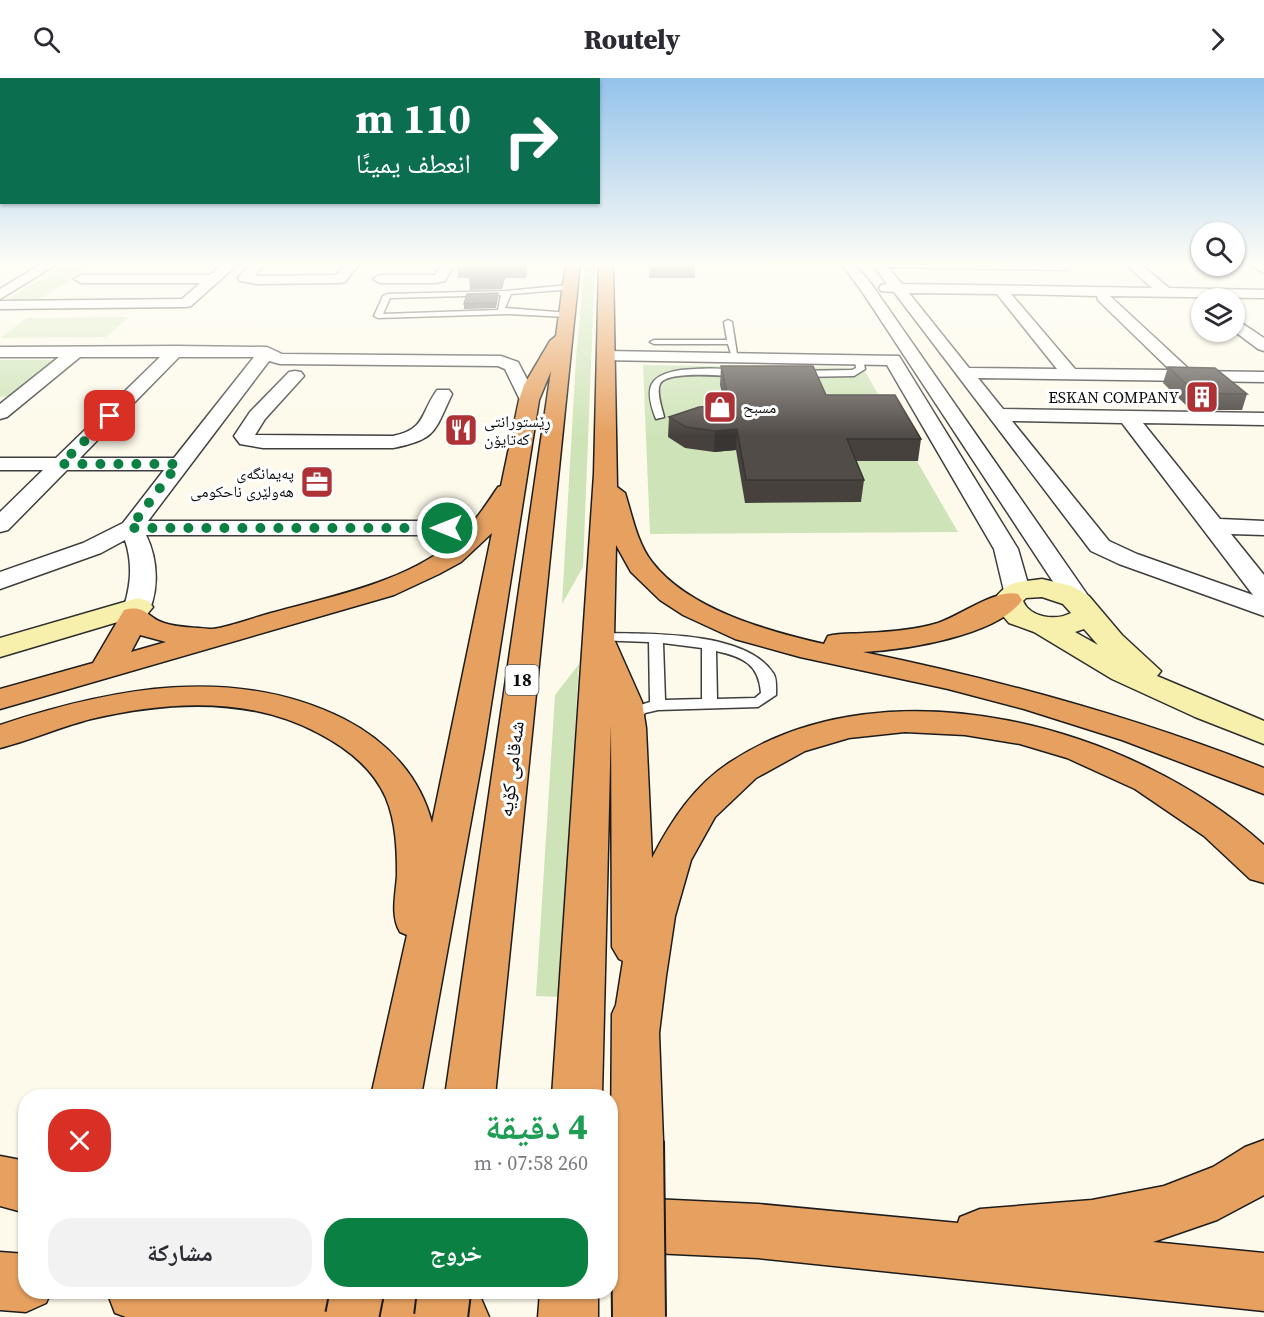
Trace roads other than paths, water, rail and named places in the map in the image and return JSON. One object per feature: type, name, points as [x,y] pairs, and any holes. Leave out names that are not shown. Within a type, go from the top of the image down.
[{"type":"highway","points":[[397,1089],[466,749],[529,400],[559,321]]},
{"type":"highway","name":"شەقامی کۆیە","points":[[471,1089],[565,321]]},
{"type":"highway","points":[[577,1089],[606,474],[606,321]]},
{"type":"highway","points":[[606,474],[634,560],[649,576],[698,611],[733,629],[765,639],[948,679],[1058,709],[1175,747],[1264,782]]},
{"type":"highway","points":[[0,699],[362,596],[432,567],[479,533],[489,522],[513,482]]},
{"type":"highway","points":[[765,639],[842,643],[920,639],[962,626],[1013,596]]},
{"type":"highway","points":[[136,611],[139,622],[148,627],[171,633],[223,636]]},
{"type":"highway","points":[[104,670],[122,642],[136,611]]},
{"type":"highway","points":[[599,637],[625,702],[644,716],[635,1035],[639,1317]]},
{"type":"highway","points":[[0,737],[80,711],[130,701],[197,696],[266,701],[332,724],[363,744],[387,769],[405,799],[415,833],[417,872],[413,1010]]},
{"type":"highway","points":[[635,1035],[658,893],[669,861],[684,832],[725,784],[750,765],[777,748],[830,732],[887,723],[948,723],[1017,733],[1054,742],[1109,762],[1163,789],[1198,811],[1247,850],[1264,869]]},
{"type":"highway","points":[[878,1243],[1103,1228],[1152,1217],[1198,1202],[1239,1183],[1264,1165]]},
{"type":"highway","points":[[0,1181],[18,1185]]},
{"type":"highway","points":[[0,1196],[18,1197]]},
{"type":"highway","points":[[618,1224],[758,1232],[1264,1282]]},
{"type":"highway","points":[[0,1281],[18,1282]]},
{"type":"highway","points":[[228,1299],[464,1317]]},
{"type":"highway","points":[[352,1317],[356,1299]]},
{"type":"highway","points":[[441,1317],[443,1299]]},
{"type":"highway","points":[[568,1317],[569,1299]]},
{"type":"street","points":[[867,321],[893,360],[1006,549],[1015,577],[1013,596],[1009,606],[1022,618],[1044,625],[1069,626],[1084,618],[1082,606]]},
{"type":"street","points":[[889,321],[1082,606],[1111,641],[1144,670],[1189,700],[1216,714]]},
{"type":"street","points":[[923,321],[1100,546],[1128,559],[1264,608]]},
{"type":"street","points":[[1026,321],[1070,374]]},
{"type":"street","points":[[1125,321],[1186,376]]},
{"type":"street","points":[[1245,331],[1264,346]]},
{"type":"street","points":[[606,356],[734,350],[893,360]]},
{"type":"street","points":[[0,525],[176,351]]},
{"type":"street","points":[[0,352],[267,352],[280,359],[501,360],[512,366],[529,400]]},
{"type":"street","points":[[0,413],[75,352]]},
{"type":"street","points":[[0,581],[92,548],[130,528],[267,352]]},
{"type":"street","points":[[964,373],[1264,377]]},
{"type":"street","points":[[295,376],[258,416],[244,436],[247,440],[393,442],[412,438],[425,431],[449,384]]},
{"type":"street","points":[[217,415],[258,416]]},
{"type":"street","points":[[996,415],[1264,419]]},
{"type":"street","points":[[1128,417],[1264,592]]},
{"type":"street","points":[[0,464],[178,464]]},
{"type":"street","points":[[1213,526],[1264,528]]},
{"type":"street","points":[[130,528],[447,528]]},
{"type":"street","points":[[0,648],[136,611],[144,584],[144,563],[140,544],[130,528]]},
{"type":"street","points":[[1013,596],[1033,588],[1052,590],[1082,606]]},
{"type":"street","points":[[1044,625],[1081,650],[1127,675],[1264,733]]},
{"type":"lane","points":[[654,342],[734,350],[728,322]]},
{"type":"lane","points":[[785,374],[847,374],[861,369],[859,359]]},
{"type":"lane","points":[[659,417],[656,387],[657,382],[663,376],[680,373],[750,374]]},
{"type":"lane","points":[[599,637],[656,639],[709,645],[750,658],[761,664],[766,672],[770,690],[765,699],[758,702],[710,704],[644,716],[656,639]]},
{"type":"lane","points":[[709,645],[710,704]]},
{"type":"place","name":"ESKAN COMPANY","points":[[1202,397]]},
{"type":"place","name":"مسبح","points":[[720,407]]},
{"type":"place","name":"ڕێستورانتی کەتایۆن","points":[[461,430]]},
{"type":"place","name":"پەیمانگەی هەولێری ناحکومی","points":[[317,482]]}]
